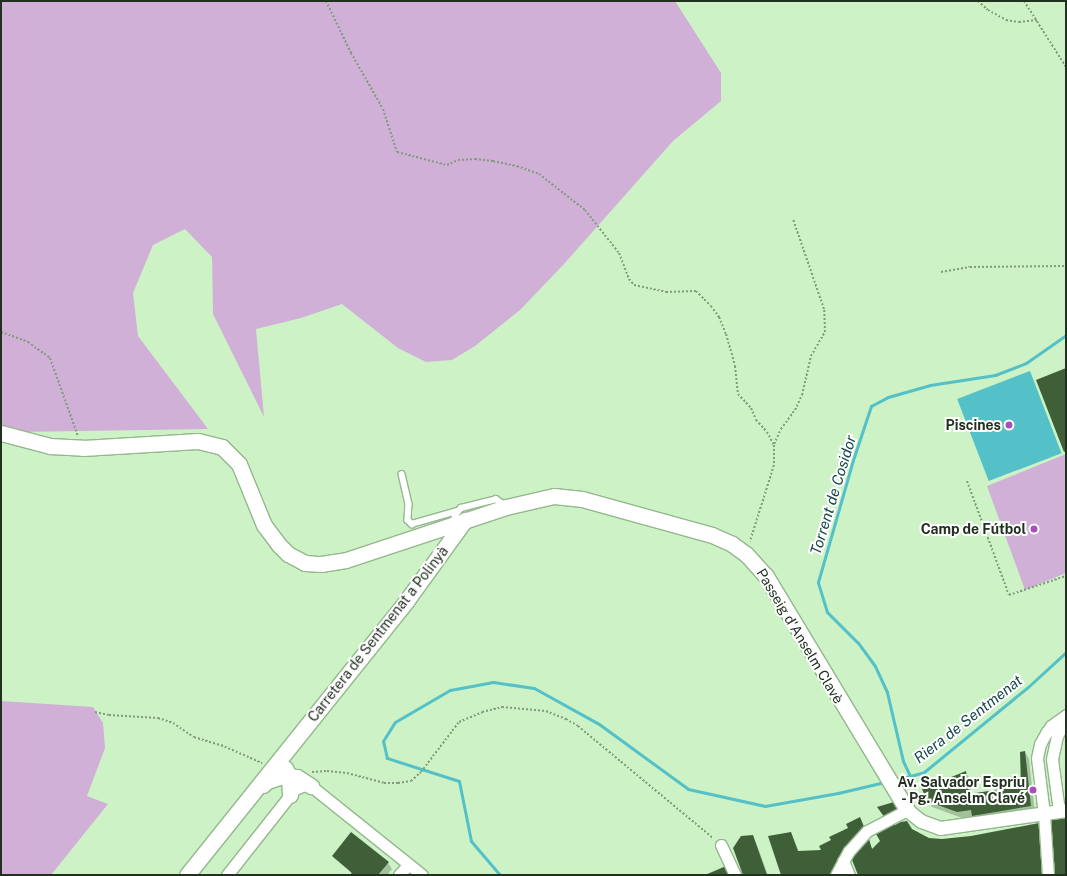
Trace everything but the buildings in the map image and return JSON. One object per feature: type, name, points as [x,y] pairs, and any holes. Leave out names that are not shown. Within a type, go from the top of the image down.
[{"type":"main road","name":"Passeig d'Anselm Clavè","points":[[1,433],[50,446],[83,448],[198,441],[222,447],[239,464],[264,525],[288,554],[305,563],[321,564],[346,560],[459,518],[554,496],[582,498],[712,535],[732,544],[746,554],[766,576],[864,742],[907,810]]},
{"type":"main road","name":"Carretera de Sentmenat a Polinyà","points":[[199,875],[288,775],[290,746],[407,600],[459,518]]},
{"type":"main road","points":[[186,875],[250,796],[254,796],[267,781],[288,775],[290,795]]},
{"type":"street","points":[[1048,875],[1044,814],[1037,758],[1040,744],[1051,726],[1066,715]]},
{"type":"street","points":[[1062,811],[1052,759],[1053,748],[1057,736],[1066,719]]},
{"type":"street","points":[[1040,744],[1053,748]]},
{"type":"street","points":[[288,775],[422,875]]},
{"type":"street","points":[[227,875],[290,795]]},
{"type":"street","points":[[836,875],[849,851],[867,831],[907,810]]},
{"type":"street","name":"Passeig d'Anselm Clavè","points":[[907,810],[921,821],[940,828],[1062,811]]},
{"type":"street","points":[[721,846],[735,875]]},
{"type":"street","points":[[843,861],[849,875]]},
{"type":"street","points":[[399,875],[408,865]]},
{"type":"lane","points":[[402,474],[409,504],[408,520],[412,524],[459,518]]},
{"type":"path","points":[[326,1],[351,53],[383,109],[397,152],[447,165],[463,160],[493,161],[517,166],[539,174],[585,210],[619,253],[629,279],[634,285],[666,292],[696,291],[711,306],[719,317],[726,334],[735,366],[738,394],[751,408],[756,420],[767,432],[774,445]]},
{"type":"path","points":[[978,1],[988,10],[1006,20],[1019,22],[1037,20]]},
{"type":"path","points":[[1024,1],[1066,67]]},
{"type":"path","points":[[746,554],[774,465],[774,445],[781,429],[795,410],[802,395],[811,356],[825,332],[824,309],[793,219]]},
{"type":"path","points":[[941,272],[970,267],[1066,266]]},
{"type":"path","points":[[1,332],[28,342],[50,358],[83,448]]},
{"type":"path","points":[[967,480],[1009,595],[1066,576]]},
{"type":"path","points":[[96,712],[109,715],[158,718],[173,723],[194,737],[221,745],[288,775],[327,771],[348,773],[384,783],[398,783],[411,781],[418,774],[458,722],[482,712],[502,708],[546,711],[566,719],[578,726],[721,846]]},
{"type":"shaded area","points":[[1,1],[675,1],[721,73],[721,101],[673,141],[564,264],[520,310],[475,346],[452,360],[426,362],[398,348],[342,304],[301,318],[256,329],[264,417],[213,314],[212,257],[185,229],[153,245],[133,293],[138,336],[208,429],[17,432],[1,428]]},
{"type":"shaded area","name":"Camp de Fútbol","points":[[1066,454],[1066,573],[1025,590],[987,486]]},
{"type":"shaded area","points":[[1,701],[93,707],[103,723],[105,748],[87,796],[108,804],[51,875],[1,875]]},
{"type":"water","name":"Piscines","points":[[1030,371],[1062,453],[989,481],[957,399]]},
{"type":"waterway","name":"Torrent de Cosidor","points":[[910,776],[903,761],[887,692],[875,666],[858,643],[827,612],[818,582],[853,460],[871,406],[888,397],[930,385],[995,375],[1026,363],[1066,335]]},
{"type":"waterway","name":"Riera de Sentmenat","points":[[895,780],[924,772],[1028,687],[1066,652]]},
{"type":"waterway","name":"Riera de Sentmenat","points":[[500,875],[471,841],[459,781],[387,758],[383,741],[395,722],[450,690],[493,682],[534,688],[599,724],[688,789],[765,806],[838,793],[885,782]]},
{"type":"place","name":"Piscines","points":[[1009,425]]},
{"type":"place","name":"Camp de Fútbol","points":[[1034,529]]},
{"type":"place","name":"Av. Salvador Espriu - Pg. Anselm Clavé","points":[[1033,790]]}]
